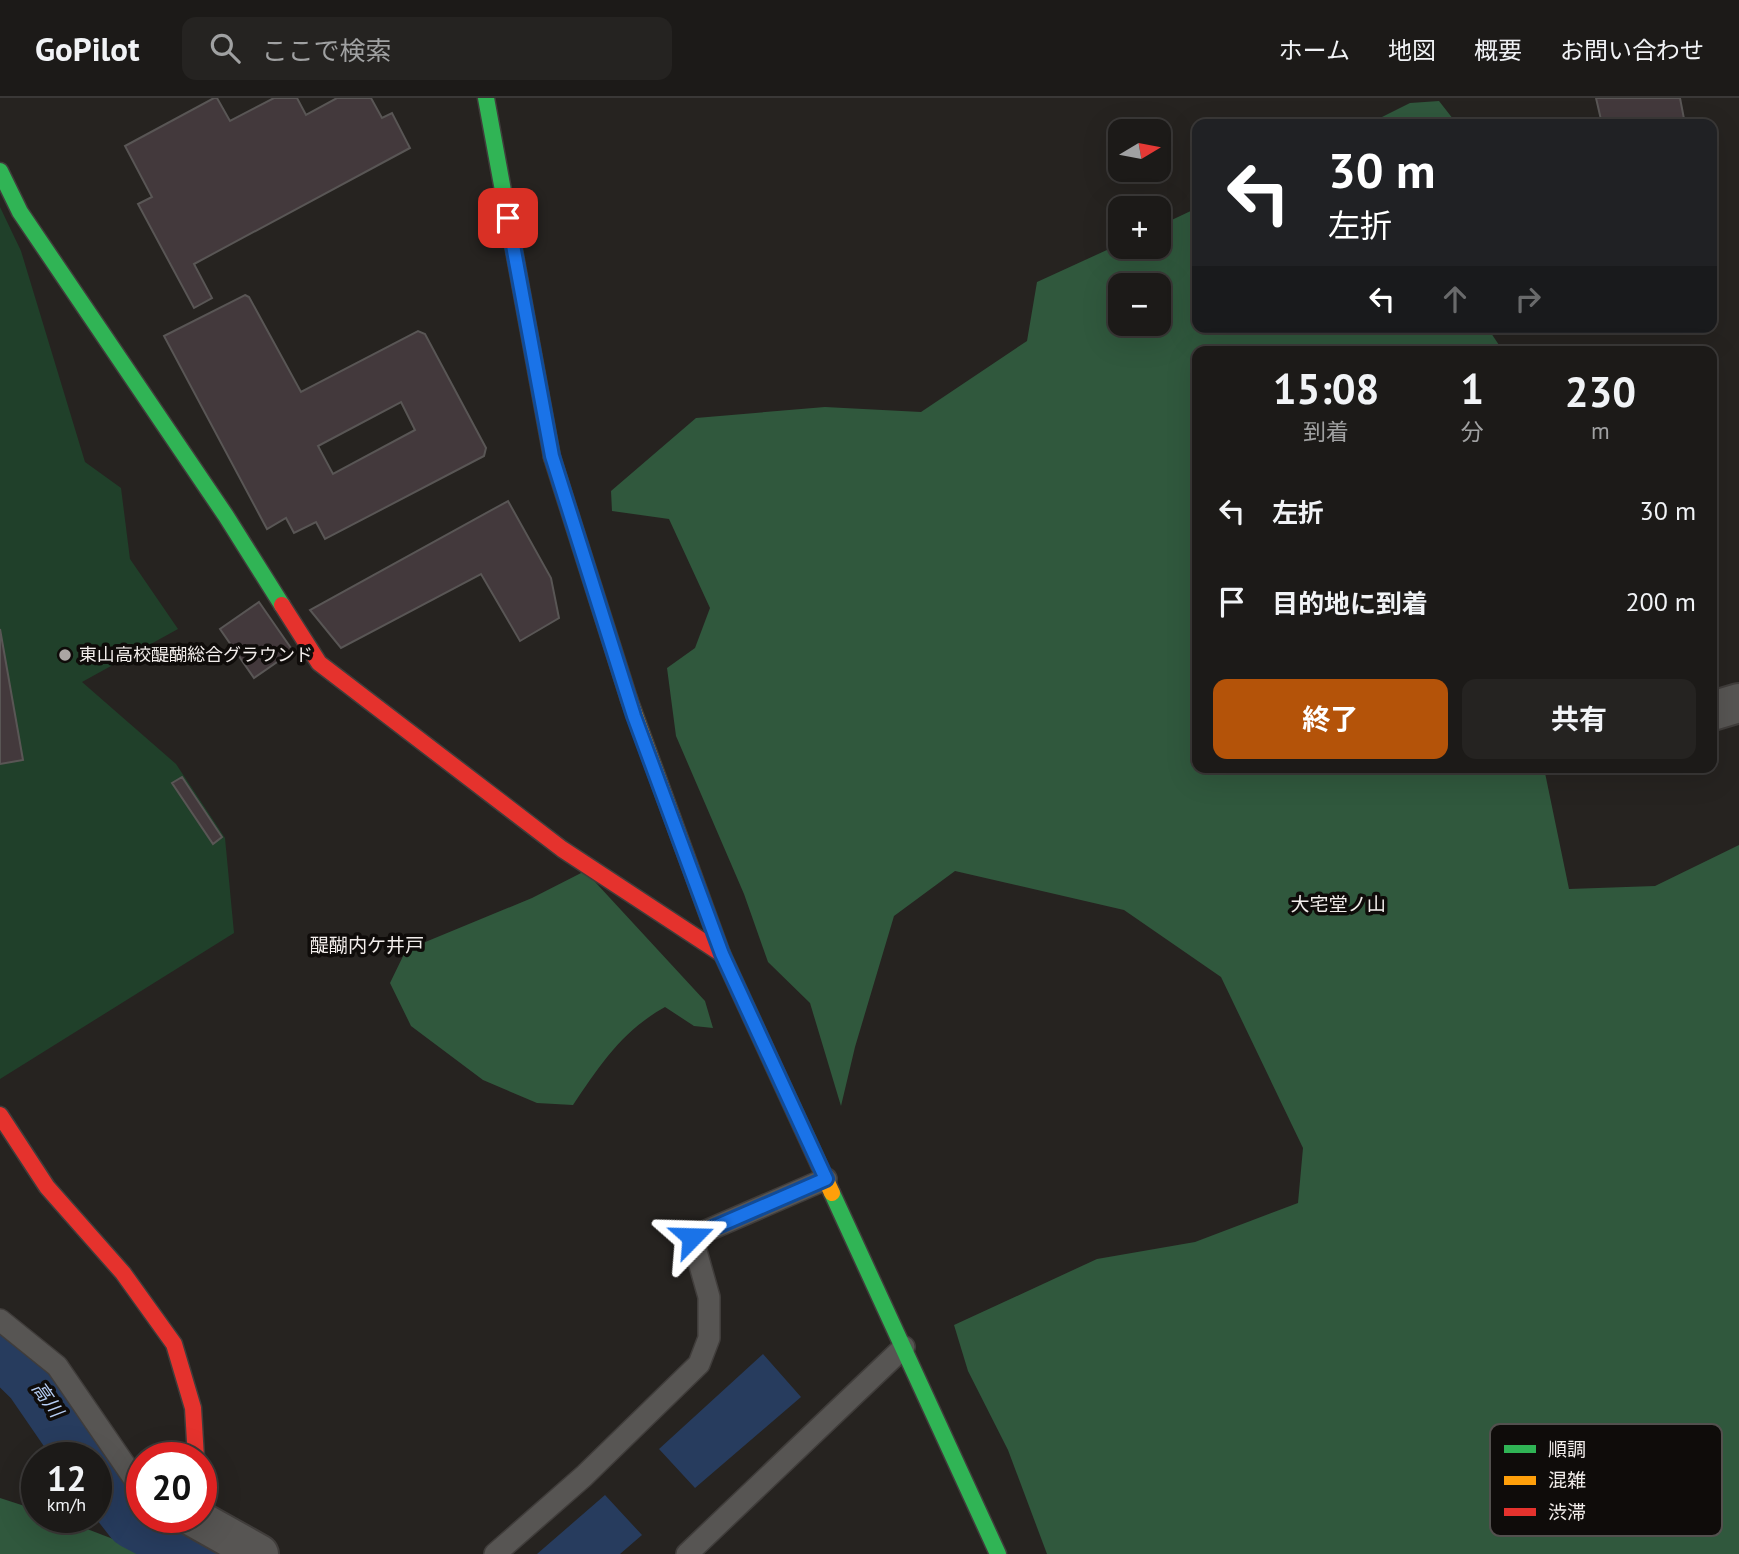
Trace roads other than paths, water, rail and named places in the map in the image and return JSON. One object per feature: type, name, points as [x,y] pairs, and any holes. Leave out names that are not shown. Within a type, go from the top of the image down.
[{"type":"street","points":[[486,98],[552,456],[634,716],[722,954],[998,1554]]},
{"type":"street","points":[[0,171],[20,212],[219,505],[319,663],[562,849],[722,954]]},
{"type":"street","points":[[1717,710],[1739,703]]},
{"type":"street","points":[[0,1115],[47,1187],[123,1273],[174,1344],[192,1408],[195,1442]]},
{"type":"street","points":[[217,1530],[259,1554]]},
{"type":"lane","points":[[495,1554],[584,1476],[699,1364],[709,1338],[709,1297],[692,1237],[826,1179]]},
{"type":"lane","points":[[0,1320],[57,1366],[126,1467]]},
{"type":"lane","points":[[687,1554],[904,1347]]},
{"type":"water","points":[[763,1354],[801,1397],[695,1488],[659,1449]]},
{"type":"water","points":[[605,1495],[642,1535],[620,1554],[537,1554]]},
{"type":"waterway","name":"高川","points":[[0,1345],[34,1378],[78,1442]]},
{"type":"waterway","name":"高川","points":[[112,1490],[135,1519],[203,1554]]},
{"type":"place","name":"東山高校醍醐総合グラウンド","points":[[65,655]]},
{"type":"district","name":"大宅堂ノ山","points":[[1338,904]]},
{"type":"district","name":"醍醐内ケ井戸","points":[[367,945]]}]
